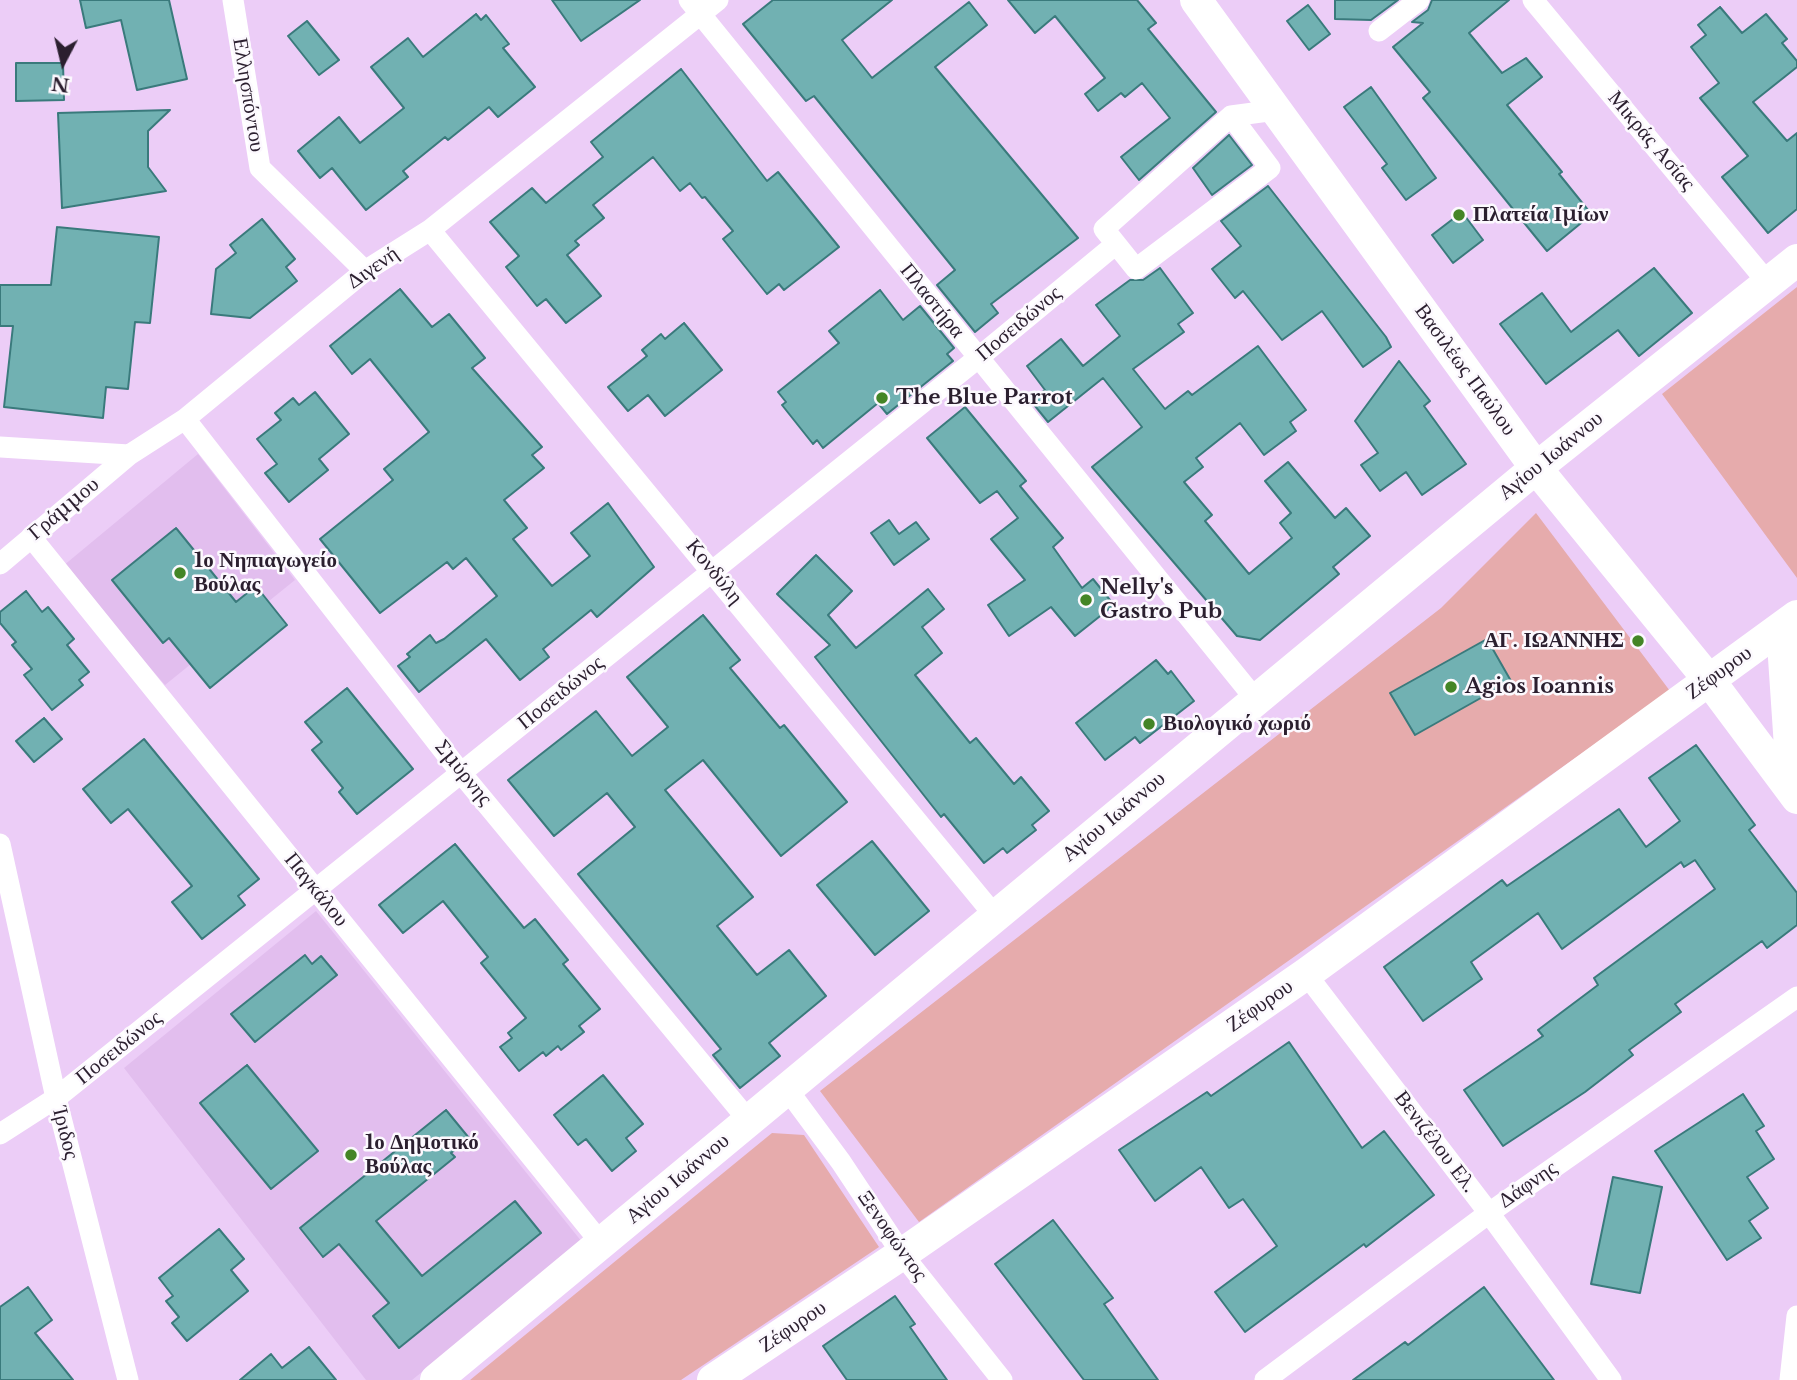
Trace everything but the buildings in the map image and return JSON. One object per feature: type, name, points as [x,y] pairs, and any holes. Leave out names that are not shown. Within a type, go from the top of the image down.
[{"type":"street","name":"Ελλησπόντου","points":[[233,0],[260,168],[365,271]]},
{"type":"street","name":"Διγενή","points":[[129,455],[184,419],[365,271],[430,230],[694,7],[718,0]]},
{"type":"street","name":"Βασιλέως Παύλου","points":[[1196,0],[1536,468],[1709,680],[1795,795]]},
{"type":"street","points":[[1379,31],[1419,0]]},
{"type":"street","name":"Μικράς Ασίας","points":[[1534,0],[1768,283]]},
{"type":"street","name":"Πλαστήρα","points":[[694,7],[1256,700]]},
{"type":"street","points":[[1231,116],[1270,168],[1136,269],[1104,229],[1231,116],[1276,110]]},
{"type":"street","name":"Κονδύλη","points":[[430,230],[995,916]]},
{"type":"street","name":"Ποσειδώνος","points":[[0,1134],[56,1098],[978,358],[1116,244]]},
{"type":"street","name":"Αγίου Ιωάννου","points":[[436,1380],[1536,468],[1797,260]]},
{"type":"street","name":"Σμύρνης","points":[[184,419],[461,773],[749,1121]]},
{"type":"street","points":[[0,447],[129,455]]},
{"type":"street","name":"Γράμμου","points":[[0,564],[129,455]]},
{"type":"street","name":"Παγκάλου","points":[[31,537],[601,1243]]},
{"type":"street","points":[[1792,620],[1783,643],[1795,795]]},
{"type":"street","name":"Ζέφυρου","points":[[713,1380],[902,1254],[1306,974],[1792,620]]},
{"type":"street","name":"Ίριδος","points":[[0,844],[56,1098],[128,1380]]},
{"type":"street","name":"Βενιζέλου Ελ.","points":[[1306,974],[1489,1213],[1611,1380]]},
{"type":"street","name":"Δάφνης","points":[[1265,1380],[1489,1213],[1797,997]]},
{"type":"street","name":"Ξενοφώντος","points":[[787,1089],[902,1254],[1002,1380]]},
{"type":"street","points":[[1790,1380],[1797,1316]]},
{"type":"shaded area","points":[[1797,287],[1797,578],[1662,394]]},
{"type":"shaded area","name":"1ο Νηπιαγωγείο Βούλας","points":[[198,454],[295,580],[165,685],[63,566]]},
{"type":"shaded area","points":[[1536,513],[1670,691],[919,1222],[820,1091],[1441,608]]},
{"type":"shaded area","name":"1ο Δημοτικό Βούλας","points":[[316,911],[582,1242],[412,1380],[366,1380],[124,1068]]},
{"type":"shaded area","points":[[772,1133],[804,1135],[879,1247],[681,1380],[470,1380]]},
{"type":"place","name":"Πλατεία Ιμίων","points":[[1459,215]]},
{"type":"place","name":"The Blue Parrot","points":[[882,398]]},
{"type":"place","name":"1ο Νηπιαγωγείο Βούλας","points":[[180,573]]},
{"type":"place","name":"Nelly's Gastro Pub","points":[[1086,600]]},
{"type":"place","name":"ΑΓ. ΙΩΑΝΝΗΣ","points":[[1638,641]]},
{"type":"place","name":"Agios Ioannis","points":[[1451,687]]},
{"type":"place","name":"Βιολογικό χωριό","points":[[1149,724]]},
{"type":"place","name":"1ο Δημοτικό Βούλας","points":[[351,1155]]}]
